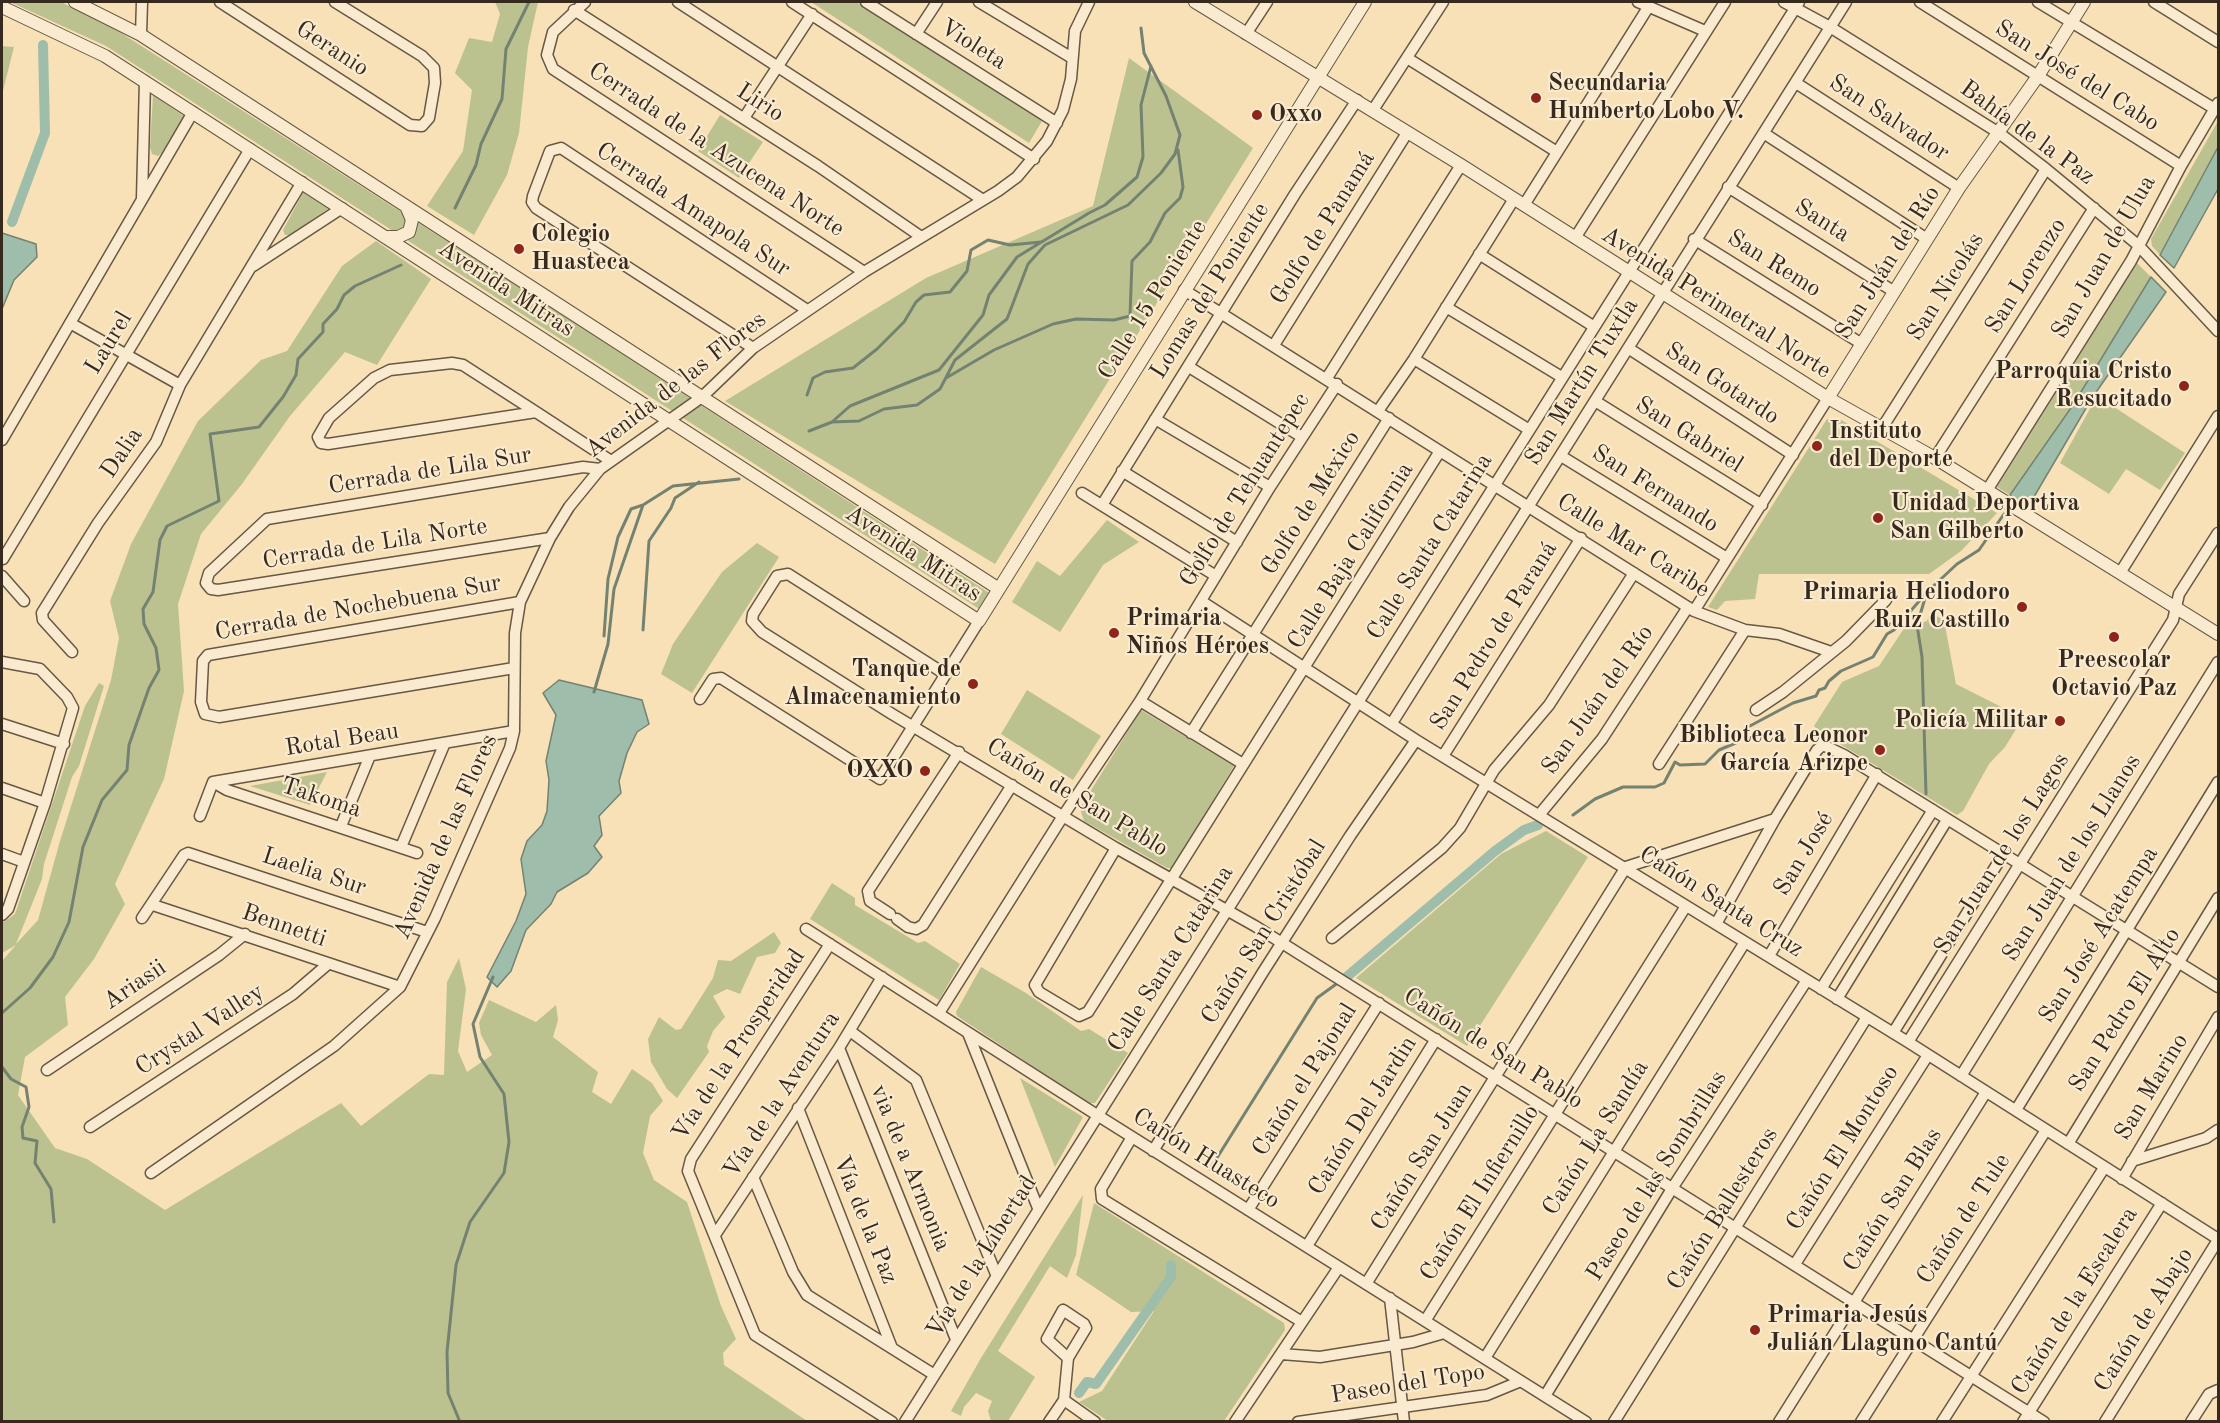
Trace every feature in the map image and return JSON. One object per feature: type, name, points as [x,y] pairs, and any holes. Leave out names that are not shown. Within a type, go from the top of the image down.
[{"type":"street","name":"Avenida Mitras","points":[[75,2],[141,35],[999,589]]},
{"type":"street","points":[[141,35],[142,2]]},
{"type":"street","name":"Geranio","points":[[220,2],[410,125],[422,126],[429,118],[435,83],[434,68],[422,57],[335,2]]},
{"type":"street","points":[[574,10],[585,2]]},
{"type":"street","points":[[678,2],[983,200]]},
{"type":"street","points":[[792,2],[1034,159]]},
{"type":"street","name":"Violeta","points":[[866,2],[1057,123]]},
{"type":"street","points":[[916,34],[938,2]]},
{"type":"street","points":[[979,2],[1072,58]]},
{"type":"street","name":"Avenida de las Flores","points":[[151,1173],[334,1046],[400,987],[501,771],[514,731],[515,633],[520,602],[550,538],[568,507],[600,469],[702,397],[753,348],[864,272],[1017,177],[1034,159],[1057,123],[1068,93],[1075,31],[1089,2]]},
{"type":"street","name":"Avenida Perimetral Norte","points":[[1195,2],[1461,165],[1828,398],[1935,458],[1986,492],[2218,634]]},
{"type":"street","points":[[1246,34],[1267,2]]},
{"type":"street","name":"Calle 15 Poniente","points":[[979,621],[1365,2]]},
{"type":"street","points":[[1373,111],[1443,2]]},
{"type":"street","points":[[1575,238],[1725,2]]},
{"type":"street","name":"Bahía de la Paz","points":[[1784,2],[1797,4],[1999,133],[2138,245],[2218,331]]},
{"type":"street","name":"San Martín Tuxtla","points":[[1392,723],[1561,456],[1694,239],[1765,134],[1846,2]]},
{"type":"street","name":"San José del Cabo","points":[[1920,2],[2181,166]]},
{"type":"street","points":[[2038,2],[2217,106]]},
{"type":"street","name":"San Juán del Río","points":[[1539,815],[1602,739],[1727,558],[1794,455],[1893,291],[1959,188],[2038,76],[2084,2]]},
{"type":"street","points":[[2154,2],[2218,42]]},
{"type":"street","points":[[1643,4],[1705,31]]},
{"type":"street","name":"Golfo de México","points":[[1378,411],[1479,254],[1557,152],[1643,4]]},
{"type":"street","name":"Calle Santa Catarina","points":[[1096,1115],[1228,910],[1560,376],[1629,272],[1797,4]]},
{"type":"street","name":"Avenida Mitras","points":[[2,7],[84,45],[145,81],[979,621]]},
{"type":"street","name":"Cerrada de la Azucena Norte","points":[[574,10],[553,32],[548,61],[553,69],[864,272]]},
{"type":"street","name":"Lirio","points":[[574,10],[744,118],[920,236]]},
{"type":"street","points":[[744,118],[812,14]]},
{"type":"street","points":[[1407,58],[1557,152]]},
{"type":"street","points":[[142,201],[145,81]]},
{"type":"street","name":"San Salvador","points":[[1796,83],[1959,188]]},
{"type":"street","name":"Lomas del Poniente","points":[[1102,505],[1221,312],[1357,100]]},
{"type":"street","name":"San Juan de Ulua","points":[[1986,492],[2138,245],[2217,106]]},
{"type":"street","points":[[2,440],[193,112]]},
{"type":"street","name":"Golfo de Panamá","points":[[1274,345],[1407,133]]},
{"type":"street","points":[[1765,134],[1927,239]]},
{"type":"street","name":"Cerrada Amapola Sur","points":[[753,348],[532,202],[550,150],[555,147],[561,148],[807,310]]},
{"type":"street","name":"Laurel","points":[[3,559],[250,149]]},
{"type":"street","name":"Golfo de Tehuantepec","points":[[939,1013],[1063,816],[1140,701],[1302,437],[1332,381],[1461,165]]},
{"type":"street","name":"San Nicolás","points":[[1882,428],[2046,169]]},
{"type":"street","name":"Dalia","points":[[72,652],[43,620],[42,613],[98,523],[156,442],[180,385],[302,182]]},
{"type":"street","name":"Santa","points":[[1728,187],[1893,291]]},
{"type":"street","points":[[387,237],[398,237],[409,232],[412,220],[406,206]]},
{"type":"street","name":"Dalia","points":[[250,268],[342,208]]},
{"type":"street","name":"San Lorenzo","points":[[1935,458],[2094,208]]},
{"type":"street","name":"San Remo","points":[[1694,239],[1862,344]]},
{"type":"street","points":[[1479,254],[1593,326]]},
{"type":"street","name":"Calle Mar Caribe","points":[[1184,290],[1691,609],[1745,630],[1779,634],[1831,652]]},
{"type":"street","points":[[1446,307],[1560,376]]},
{"type":"street","points":[[70,323],[180,385]]},
{"type":"street","name":"San Gotardo","points":[[1628,348],[1794,455]]},
{"type":"street","points":[[1414,358],[1528,429]]},
{"type":"street","points":[[536,412],[328,444],[319,440],[318,433],[328,418],[374,378],[390,370],[441,363],[463,365],[536,412],[611,461]]},
{"type":"street","points":[[1189,367],[1302,437]]},
{"type":"street","name":"San Gabriel","points":[[1595,401],[1762,505]]},
{"type":"street","points":[[2120,573],[2218,416]]},
{"type":"street","name":"Golfo de México","points":[[1191,733],[1389,418]]},
{"type":"street","points":[[1155,419],[1270,487]]},
{"type":"street","name":"Calle Baja California","points":[[1116,848],[1035,986],[1039,993],[1076,1016],[1083,1016],[1172,879],[1243,764],[1307,667],[1440,451]]},
{"type":"street","name":"San Fernando","points":[[1561,456],[1727,558]]},
{"type":"street","name":"Cerrada de Lila Sur","points":[[207,586],[209,573],[267,519],[583,468],[600,469]]},
{"type":"street","points":[[1122,471],[1237,542]]},
{"type":"street","points":[[1082,493],[1216,576]]},
{"type":"street","name":"San Juan de los Lagos","points":[[1908,1042],[2173,620],[2179,594],[2218,533]]},
{"type":"street","name":"Cerrada de Lila Norte","points":[[207,586],[218,590],[550,538]]},
{"type":"street","name":"San Pedro de Paraná","points":[[1443,756],[1581,538]]},
{"type":"street","name":"Cañón de San Pablo","points":[[945,674],[788,574],[782,573],[777,576],[756,607],[752,621],[762,632],[892,714],[913,724],[1116,848],[1228,910],[1498,1076],[1971,1376],[2026,1417],[2044,1422]]},
{"type":"street","points":[[1332,938],[1446,843],[1460,828],[1489,783],[1494,770],[1550,705],[1634,573]]},
{"type":"street","points":[[2,576],[24,601]]},
{"type":"street","points":[[1756,710],[1783,693],[1853,634],[1886,600]]},
{"type":"street","name":"Cañón Santa Cruz","points":[[1201,601],[1307,667],[1416,740],[1928,1054],[2218,1240]]},
{"type":"street","name":"Cerrada de Nochebuena Sur","points":[[514,668],[219,717],[206,714],[201,702],[204,657],[213,653],[520,602]]},
{"type":"street","points":[[700,699],[716,677],[880,779],[979,621]]},
{"type":"street","points":[[1659,764],[1745,630]]},
{"type":"street","points":[[2,662],[40,669],[67,697],[73,708],[45,802],[8,909],[2,915]]},
{"type":"street","name":"San Juan de los Llanos","points":[[1961,1076],[2218,662]]},
{"type":"street","points":[[1140,701],[1243,764]]},
{"type":"street","points":[[2,724],[64,744]]},
{"type":"street","name":"Rotal Beau","points":[[213,782],[369,758],[514,731]]},
{"type":"street","name":"Cañón San Cristóbal","points":[[1153,1151],[1350,836],[1416,740]]},
{"type":"street","points":[[401,847],[444,745]]},
{"type":"street","points":[[1716,924],[1775,819],[1817,750],[1823,745],[1832,747],[2218,987]]},
{"type":"street","points":[[959,752],[867,896],[908,927],[916,929],[923,925],[1012,785]]},
{"type":"street","points":[[341,826],[369,758]]},
{"type":"street","name":"San José","points":[[1768,956],[1876,774]]},
{"type":"street","points":[[200,816],[213,782]]},
{"type":"street","name":"Takoma","points":[[213,782],[227,790],[417,853]]},
{"type":"street","name":"San José Acatempa","points":[[2016,1110],[2218,782]]},
{"type":"street","points":[[2,788],[45,802]]},
{"type":"street","points":[[1821,988],[1933,810]]},
{"type":"street","points":[[1626,867],[1775,819]]},
{"type":"street","points":[[1837,999],[1947,820]]},
{"type":"street","name":"Laelia Sur","points":[[153,905],[184,855],[188,853],[427,932]]},
{"type":"street","name":"San Juan de los Lagos","points":[[1893,1033],[2004,853]]},
{"type":"street","points":[[2,854],[24,862]]},
{"type":"street","name":"Cañón San Juan","points":[[1366,1284],[1498,1076],[1626,867]]},
{"type":"street","name":"San Pedro El Alto","points":[[2068,1144],[2218,898]]},
{"type":"street","points":[[142,918],[153,905]]},
{"type":"street","name":"Bennetti","points":[[153,905],[400,987]]},
{"type":"street","name":"Cañón El Infiernillo","points":[[1425,1321],[1686,906]]},
{"type":"street","name":"Cañón Huasteco","points":[[806,929],[1096,1115],[1586,1422]]},
{"type":"street","name":"Ariasii","points":[[47,1070],[245,934]]},
{"type":"street","name":"Cañón La Sandía","points":[[1485,1358],[1613,1149],[1745,942]]},
{"type":"street","name":"Vía de la Prosperidad","points":[[715,1235],[688,1171],[691,1159],[830,944]]},
{"type":"street","name":"Crystal Valley","points":[[90,1127],[293,994],[328,964]]},
{"type":"street","name":"Vía de la Aventura","points":[[715,1235],[839,1048],[882,977]]},
{"type":"street","name":"Paseo de las Sombrillas","points":[[1545,1396],[1673,1187],[1807,980]]},
{"type":"street","name":"Cañón el Pajonal","points":[[1248,1210],[1379,1003]]},
{"type":"street","name":"Cañón Ballesteros","points":[[1614,1422],[1867,1017]]},
{"type":"street","name":"San Marino","points":[[2122,1179],[2218,1017]]},
{"type":"street","points":[[849,1031],[916,1080],[996,1274]]},
{"type":"street","points":[[968,1032],[1038,1208]]},
{"type":"street","name":"Cañón Del Jardin","points":[[1306,1246],[1436,1039]]},
{"type":"street","name":"via de a Armonia","points":[[839,1048],[955,1337]]},
{"type":"street","name":"Cañón El Montoso","points":[[1795,1264],[1928,1054]]},
{"type":"street","name":"Cañón San Blas","points":[[1779,1422],[1986,1092]]},
{"type":"street","name":"Vía de la Paz","points":[[798,1108],[892,1348]]},
{"type":"street","name":"Vía de la Libertad","points":[[905,1422],[955,1337],[1096,1115]]},
{"type":"street","name":"Cañón de Tule","points":[[1861,1422],[2046,1130]]},
{"type":"street","points":[[2132,1161],[2206,1138],[2218,1130]]},
{"type":"street","points":[[1132,1137],[1101,1189],[1102,1199],[1302,1322]]},
{"type":"street","points":[[1942,1422],[2104,1168]]},
{"type":"street","points":[[753,1177],[793,1272],[807,1295],[933,1374]]},
{"type":"street","name":"Cañón de la Escalera","points":[[2026,1417],[2162,1203]]},
{"type":"street","points":[[715,1235],[755,1335],[892,1422]]},
{"type":"street","name":"Cañón de Abajo","points":[[2105,1422],[2218,1240]]},
{"type":"street","points":[[1235,1422],[1339,1267]]},
{"type":"street","points":[[1390,1298],[1404,1422]]},
{"type":"street","points":[[1281,1354],[1320,1356],[1394,1345],[1444,1333]]},
{"type":"street","points":[[1049,1422],[1064,1400],[1068,1358]]},
{"type":"street","name":"Paseo del Topo","points":[[1298,1422],[1487,1395],[1521,1381]]},
{"type":"street","points":[[2191,1422],[2208,1394],[2218,1390]]},
{"type":"street","points":[[1064,1400],[1095,1422]]},
{"type":"green space","points":[[10,2],[61,2],[118,31],[539,300],[994,596],[984,612],[106,46]]},
{"type":"green space","points":[[495,2],[538,2],[528,47],[519,133],[507,175],[474,235],[427,206],[463,151],[472,90],[455,73],[469,38],[492,42],[500,14]]},
{"type":"green space","points":[[811,2],[856,2],[1042,121],[1029,143]]},
{"type":"green space","points":[[2,46],[14,47],[2,95]]},
{"type":"green space","points":[[1129,58],[1253,148],[995,564],[725,401],[926,278],[1093,206]]},
{"type":"green space","points":[[153,95],[184,116],[158,156],[152,154],[150,147]]},
{"type":"green space","points":[[720,115],[763,142],[739,178],[698,151]]},
{"type":"green space","points":[[2218,121],[2218,147],[2160,255],[2152,246],[2151,239]]},
{"type":"green space","points":[[304,191],[329,208],[290,235],[285,235],[283,230]]},
{"type":"green space","points":[[376,241],[431,279],[377,365],[345,352],[290,416],[242,484],[201,534],[178,604],[184,691],[164,779],[115,884],[125,904],[94,959],[65,997],[68,1025],[25,1057],[18,1095],[55,1148],[87,1159],[165,1210],[341,1103],[361,1126],[429,1074],[444,1075],[447,982],[459,958],[466,989],[458,1051],[467,1072],[492,1055],[481,1035],[479,1023],[489,1000],[536,1022],[556,1005],[558,1020],[553,1037],[598,1072],[592,1092],[611,1104],[632,1069],[652,1083],[663,1101],[650,1116],[643,1153],[654,1180],[687,1202],[721,1306],[736,1339],[723,1353],[724,1365],[807,1421],[2,1421],[2,961],[16,945],[2,953],[2,923],[15,914],[85,706],[99,683],[104,686],[79,766],[72,777],[44,864],[42,879],[16,944],[38,920],[60,841],[111,680],[119,638],[110,601],[131,544],[198,421],[261,360],[287,351],[342,266]]},
{"type":"green space","points":[[2137,263],[2151,277],[2073,405],[2010,495],[1997,487]]},
{"type":"green space","points":[[2097,396],[2185,453],[2160,490],[2126,469],[2109,494],[2060,463]]},
{"type":"green space","name":"Unidad Deportiva San Gilberto","points":[[1838,418],[1997,513],[1961,551],[1929,574],[1759,574],[1755,599],[1725,601],[1717,610],[1708,607],[1827,419]]},
{"type":"green space","points":[[1107,520],[1139,542],[1103,565],[1060,632],[1012,602],[1037,561],[1060,576]]},
{"type":"green space","points":[[757,543],[779,557],[692,693],[661,674],[673,644],[722,572]]},
{"type":"green space","points":[[1930,613],[1944,620],[1956,684],[2023,718],[2005,747],[1989,764],[1963,811],[1957,815],[1820,732],[1814,726],[1842,682],[1879,666],[1905,627],[1927,621]]},
{"type":"green space","points":[[1027,690],[1101,736],[1073,780],[1001,734]]},
{"type":"green space","points":[[1141,710],[1234,766],[1172,868],[1167,868],[1084,821],[1080,808]]},
{"type":"green space","points":[[327,772],[310,805],[250,786]]},
{"type":"green space","points":[[1546,831],[1588,857],[1467,1046],[1356,978],[1501,854]]},
{"type":"green space","points":[[832,883],[855,898],[855,905],[918,943],[925,941],[960,964],[939,1000],[810,919]]},
{"type":"green space","points":[[774,932],[781,943],[775,953],[757,957],[740,994],[727,989],[713,996],[725,1017],[713,1031],[707,1046],[709,1052],[677,1098],[667,1089],[651,1062],[648,1039],[659,1017],[676,1030],[681,1029],[713,978],[718,960],[731,961]]},
{"type":"green space","points":[[981,967],[1026,993],[1081,1031],[1089,1029],[1128,1053],[1095,1103],[1088,1103],[957,1016],[956,1012]]},
{"type":"green space","points":[[1020,1078],[1083,1117],[1055,1167]]},
{"type":"green space","points":[[1083,1195],[1076,1255],[1067,1278],[1050,1266],[998,1351],[1035,1377],[1008,1421],[991,1421],[988,1411],[992,1401],[976,1393],[964,1407],[961,1416],[951,1411],[981,1358]]},
{"type":"green space","points":[[1094,1203],[1284,1323],[1285,1330],[1224,1421],[1108,1421],[1079,1402],[1102,1391],[1154,1311],[1131,1312],[1076,1275]]},
{"type":"shaded area","points":[[2218,147],[2218,189],[2174,268],[2160,255]]},
{"type":"shaded area","points":[[2,233],[36,244],[37,257],[14,280],[2,309]]},
{"type":"shaded area","points":[[2151,277],[2166,292],[2092,398],[2028,507],[2010,495],[2073,405]]},
{"type":"shaded area","points":[[559,680],[642,700],[649,724],[637,732],[627,753],[619,781],[621,793],[599,816],[602,835],[594,846],[602,857],[588,873],[557,892],[551,904],[526,930],[511,971],[497,987],[487,977],[516,921],[526,894],[521,859],[527,841],[542,825],[547,811],[549,780],[546,761],[556,715],[543,693]]},
{"type":"waterway","points":[[455,208],[476,165],[481,144],[502,99],[506,49],[529,2]]},
{"type":"waterway","points":[[809,431],[832,422],[859,421],[884,409],[917,405],[940,389],[955,360],[1007,319],[1028,264],[1045,245],[1128,205],[1161,173],[1175,154],[1180,135],[1166,96],[1144,53],[1141,28]]},
{"type":"waterway","points":[[12,222],[45,133],[43,45]]},
{"type":"waterway","points":[[832,422],[850,406],[939,370],[983,315],[989,295],[1017,257],[1105,205],[1137,177],[1143,157],[1141,105],[1151,66]]},
{"type":"waterway","points":[[946,378],[994,350],[1053,324],[1076,319],[1114,320],[1130,316],[1132,261],[1150,242],[1165,213],[1180,198],[1183,187],[1178,150]]},
{"type":"waterway","points":[[807,395],[813,378],[825,372],[853,368],[877,349],[904,322],[916,302],[924,295],[950,292],[967,271],[971,250],[988,240],[1010,245],[1041,242]]},
{"type":"waterway","points":[[2,1013],[30,988],[53,957],[69,922],[83,847],[102,800],[127,770],[129,745],[149,688],[159,670],[156,648],[144,624],[143,609],[153,592],[160,540],[167,526],[219,501],[210,434],[259,427],[283,397],[296,375],[298,359],[323,332],[323,324],[337,309],[344,295],[355,286],[401,265]]},
{"type":"waterway","points":[[594,692],[608,644],[614,589],[643,505],[673,486],[739,479]]},
{"type":"waterway","points":[[643,630],[649,541],[675,498],[699,482]]},
{"type":"waterway","points":[[604,636],[608,579],[618,537],[631,509],[643,505]]},
{"type":"waterway","points":[[1573,815],[1595,799],[1623,787],[1655,787],[1664,783],[1675,762],[1680,765],[1705,764],[1719,750],[1738,742],[1748,727],[1793,703],[1816,696],[1819,690],[1825,688],[1829,681],[1841,671],[1873,657],[1887,634],[1894,630],[1928,591],[1957,564],[1979,550],[2004,514]]},
{"type":"waterway","points":[[1926,595],[1917,625],[1922,657],[1926,794]]},
{"type":"waterway","points":[[1343,980],[1495,851],[1524,830],[1538,825]]},
{"type":"waterway","points":[[460,1422],[448,1393],[447,1352],[456,1265],[470,1222],[504,1173],[509,1142],[504,1094],[480,1057],[473,1024],[493,977]]},
{"type":"waterway","points":[[1210,1169],[1317,998],[1339,982]]},
{"type":"waterway","points":[[2,1067],[11,1079],[26,1087],[29,1107],[22,1127],[23,1138],[37,1141],[35,1163],[51,1189],[54,1222]]},
{"type":"waterway","points":[[1079,1393],[1087,1382],[1096,1384],[1171,1277],[1171,1265]]},
{"type":"place","name":"Secundaria Humberto Lobo V.","points":[[1536,98]]},
{"type":"place","name":"Oxxo","points":[[1257,115]]},
{"type":"place","name":"Colegio Huasteca","points":[[519,249]]},
{"type":"place","name":"Parroquia Cristo Resucitado","points":[[2184,386]]},
{"type":"place","name":"Instituto del Deporte","points":[[1817,446]]},
{"type":"place","name":"Unidad Deportiva San Gilberto","points":[[1878,518]]},
{"type":"place","name":"Primaria Heliodoro Ruiz Castillo","points":[[2022,607]]},
{"type":"place","name":"Primaria Niños Héroes","points":[[1114,633]]},
{"type":"place","name":"Preescolar Octavio Paz","points":[[2114,637]]},
{"type":"place","name":"Tanque de Almacenamiento","points":[[973,684]]},
{"type":"place","name":"Policía Militar","points":[[2060,721]]},
{"type":"place","name":"Biblioteca Leonor García Arizpe","points":[[1880,750]]},
{"type":"place","name":"OXXO","points":[[925,771]]},
{"type":"place","name":"Primaria Jesús Julián Llaguno Cantú","points":[[1755,1330]]}]
